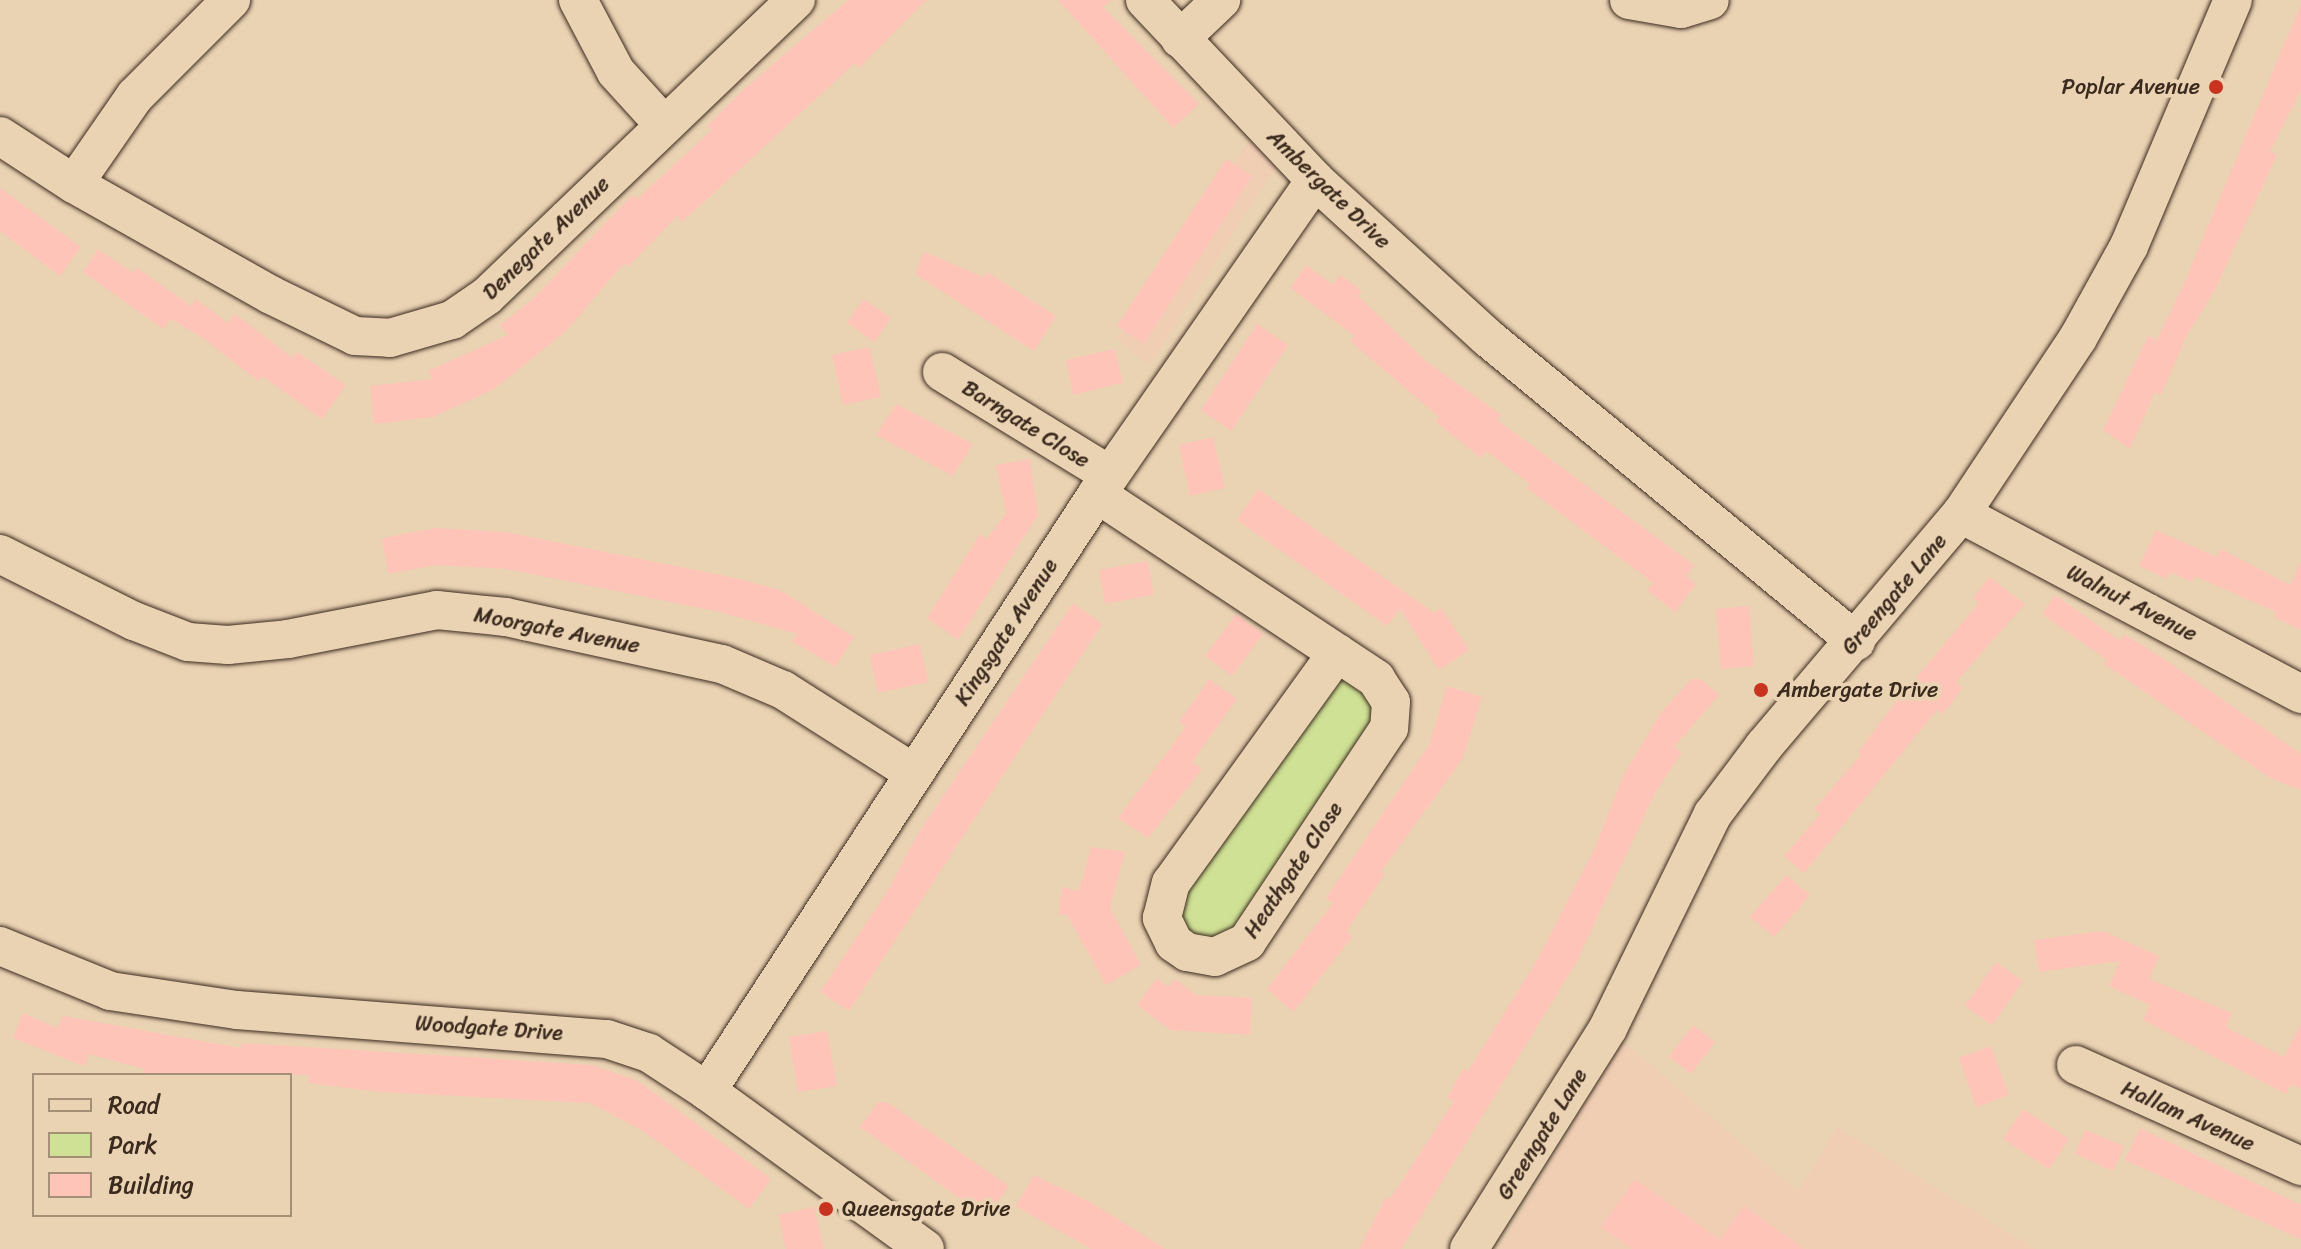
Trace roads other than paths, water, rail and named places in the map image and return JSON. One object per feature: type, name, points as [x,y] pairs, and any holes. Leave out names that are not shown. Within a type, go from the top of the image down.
[{"type":"street","points":[[74,184],[135,96],[231,0]]},
{"type":"street","points":[[578,0],[616,72],[664,125]]},
{"type":"street","name":"Denegate Avenue","points":[[0,136],[74,184],[313,316],[355,336],[390,338],[452,320],[487,296],[796,0]]},
{"type":"street","name":"Ambergate Drive","points":[[1145,0],[1315,180],[1488,338],[1856,641]]},
{"type":"street","points":[[1180,39],[1221,0]]},
{"type":"street","points":[[1629,0],[1681,9],[1710,0]]},
{"type":"street","name":"Greengate Lane","points":[[1469,1249],[1608,1028],[1713,814],[1764,746],[1961,514],[2078,338],[2129,246],[2233,0]]},
{"type":"street","name":"Kingsgate Avenue","points":[[707,1091],[1103,484],[1315,180]]},
{"type":"street","name":"Barngate Close","points":[[934,368],[1103,484]]},
{"type":"street","name":"Heathgate Close","points":[[1103,484],[1337,653],[1385,689],[1393,714],[1389,728],[1247,942],[1215,957],[1187,952],[1174,943],[1162,918],[1171,883],[1337,653]]},
{"type":"street","name":"Walnut Avenue","points":[[1961,514],[2301,694]]},
{"type":"street","name":"Moorgate Avenue","points":[[0,554],[134,621],[188,642],[228,645],[288,639],[437,610],[506,617],[722,664],[783,690],[914,773]]},
{"type":"street","name":"Woodgate Drive","points":[[3,955],[110,991],[237,1010],[607,1039],[649,1053],[707,1091],[907,1244]]},
{"type":"street","name":"Hallam Avenue","points":[[2076,1065],[2301,1166]]},
{"type":"place","name":"Poplar Avenue","points":[[2216,87]]},
{"type":"place","name":"Ambergate Drive","points":[[1761,690]]},
{"type":"place","name":"Queensgate Drive","points":[[826,1209]]}]
